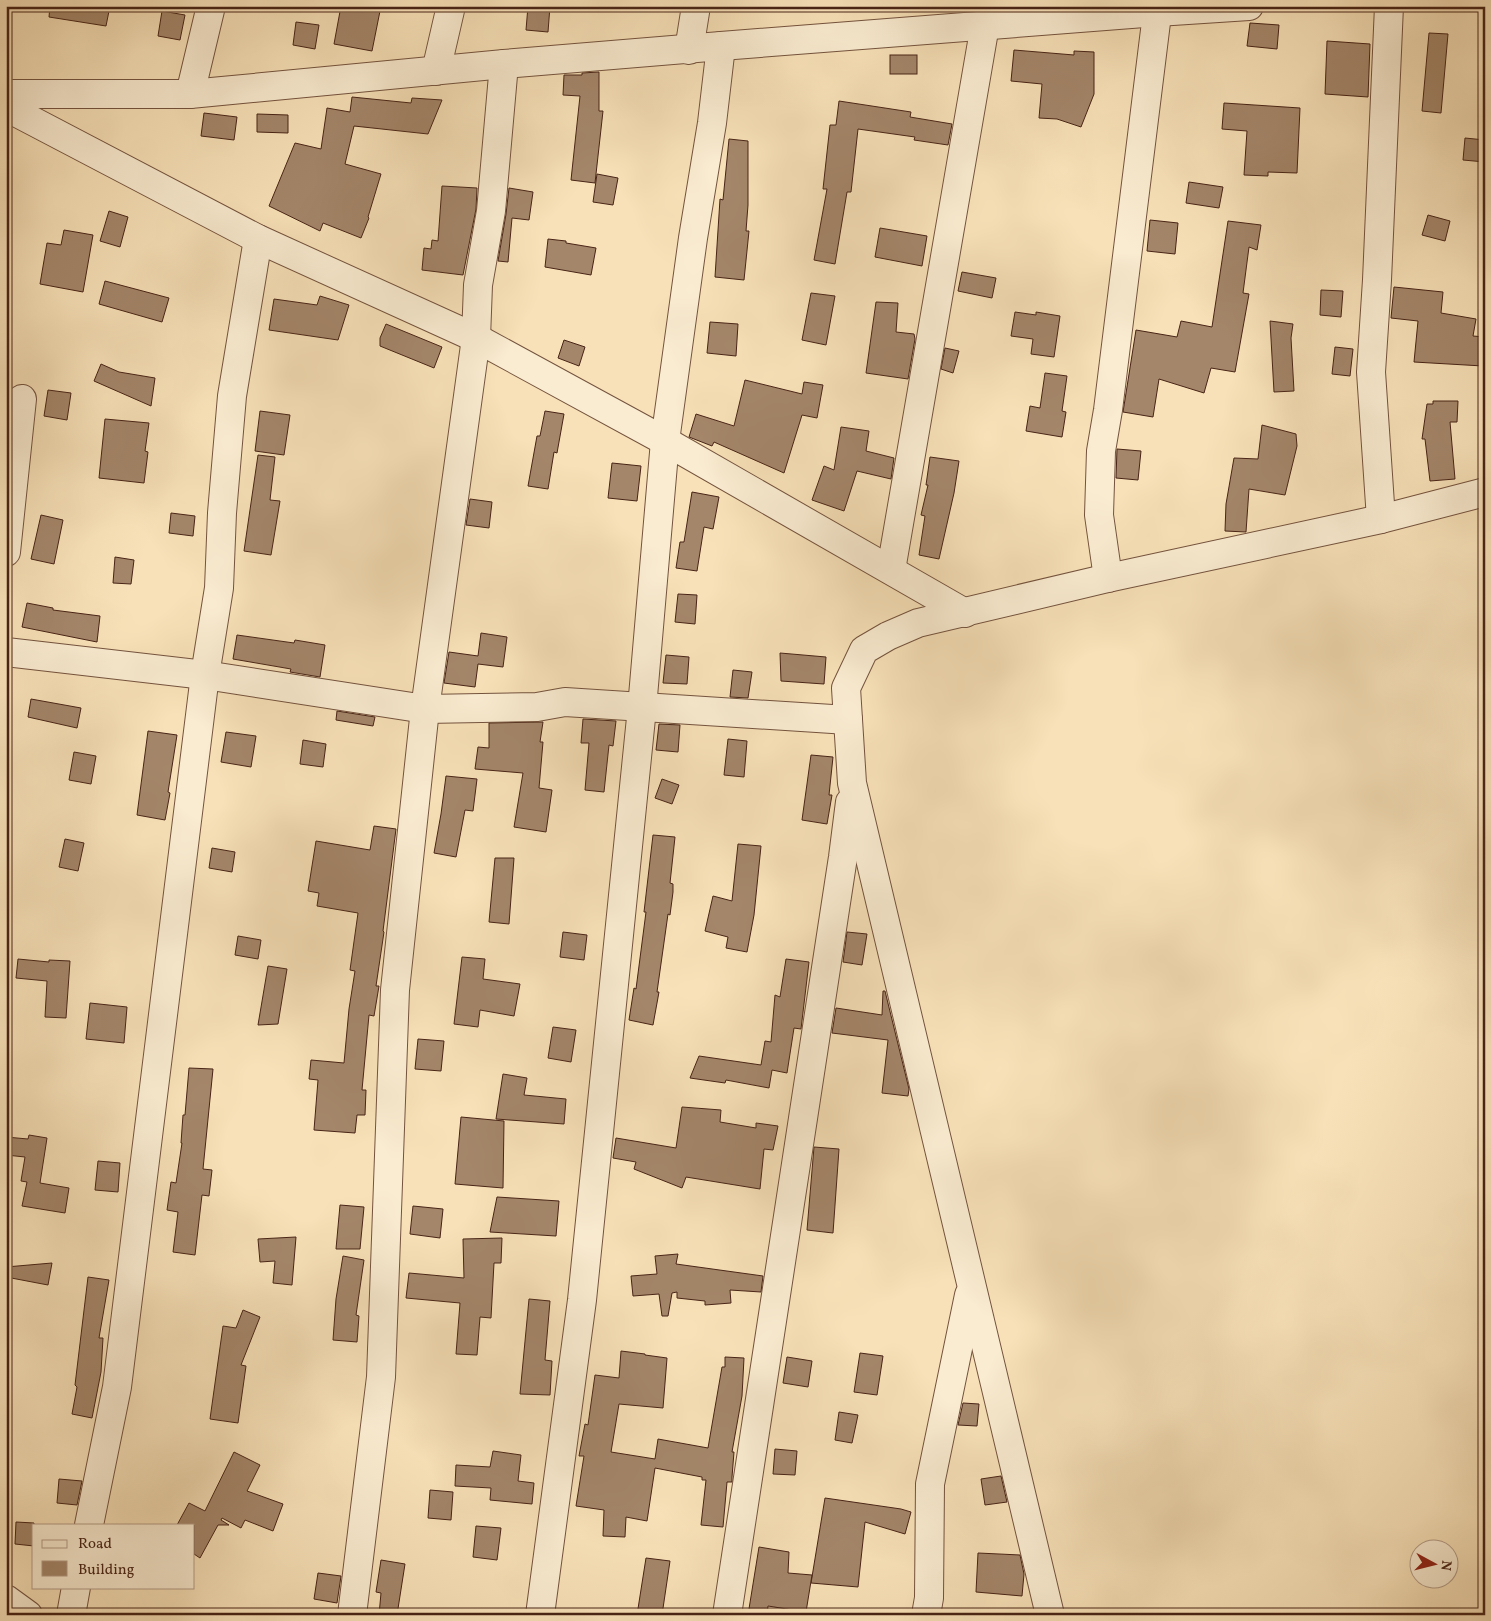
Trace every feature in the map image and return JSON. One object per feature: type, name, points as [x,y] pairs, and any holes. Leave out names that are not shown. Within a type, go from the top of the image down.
[{"type":"street","points":[[190,94],[211,6]]},
{"type":"street","points":[[436,71],[451,6]]},
{"type":"street","points":[[689,50],[696,6]]},
{"type":"street","points":[[6,94],[190,94],[504,64],[689,50],[1157,9],[1249,6]]},
{"type":"street","points":[[1381,519],[1371,372],[1389,6]]},
{"type":"street","points":[[1108,578],[1099,515],[1101,451],[1108,410],[1157,9]]},
{"type":"street","points":[[891,570],[985,25]]},
{"type":"street","points":[[540,1615],[583,1290],[642,708],[665,441],[693,238],[712,123],[721,46]]},
{"type":"street","points":[[352,1615],[380,1377],[395,990],[425,709],[476,338],[478,285],[491,211],[504,64]]},
{"type":"street","points":[[6,107],[258,239],[476,338],[665,441],[965,613]]},
{"type":"street","points":[[89,1524],[117,1387],[205,674],[219,588],[222,513],[232,396],[258,239]]},
{"type":"street","points":[[6,552],[22,399]]},
{"type":"street","points":[[1050,1615],[852,783],[846,688],[864,650],[888,636],[918,623],[1108,578],[1381,519],[1485,492]]},
{"type":"street","points":[[6,652],[205,674],[425,709],[537,707],[565,702],[848,720]]},
{"type":"street","points":[[727,1615],[843,857],[852,783]]},
{"type":"street","points":[[926,1615],[929,1598],[930,1484],[971,1286]]},
{"type":"street","points":[[71,1615],[76,1588]]},
{"type":"street","points":[[6,1599],[28,1615]]},
{"type":"building","points":[[50,6],[110,6],[106,26],[49,17]]},
{"type":"building","points":[[341,6],[356,6],[380,11],[372,51],[334,44]]},
{"type":"building","points":[[528,6],[550,6],[548,32],[526,30]]},
{"type":"building","points":[[162,11],[185,15],[180,40],[158,36]]},
{"type":"building","points":[[296,22],[319,25],[315,49],[293,45]]},
{"type":"building","points":[[1250,23],[1279,25],[1277,49],[1247,46]]},
{"type":"building","points":[[1429,33],[1448,34],[1441,113],[1422,111]]},
{"type":"building","points":[[1327,41],[1370,44],[1368,97],[1325,94]]},
{"type":"building","points":[[1014,50],[1074,55],[1074,51],[1094,52],[1094,94],[1081,127],[1057,119],[1039,118],[1042,84],[1011,81]]},
{"type":"building","points":[[890,55],[917,55],[917,74],[890,74]]},
{"type":"building","points":[[599,72],[599,111],[603,111],[595,183],[571,180],[580,96],[563,95],[564,75],[582,75],[582,73]]},
{"type":"building","points":[[352,97],[411,103],[412,98],[442,100],[428,134],[354,126],[345,164],[381,174],[369,218],[361,238],[323,223],[320,231],[269,206],[295,143],[321,149],[327,108],[350,112]]},
{"type":"building","points":[[839,101],[911,112],[910,117],[952,124],[948,145],[914,140],[915,137],[858,129],[851,192],[847,192],[835,264],[814,260],[827,189],[823,189],[830,125],[836,125]]},
{"type":"building","points":[[1224,103],[1300,108],[1297,173],[1268,172],[1268,176],[1244,175],[1247,131],[1222,129]]},
{"type":"building","points":[[204,113],[237,117],[234,140],[201,136]]},
{"type":"building","points":[[257,114],[288,115],[288,133],[257,132]]},
{"type":"building","points":[[1465,138],[1485,140],[1485,162],[1463,160]]},
{"type":"building","points":[[729,139],[748,141],[746,231],[749,231],[744,280],[715,277],[720,199],[723,200]]},
{"type":"building","points":[[597,174],[618,178],[613,205],[593,202]]},
{"type":"building","points":[[1189,182],[1223,187],[1219,208],[1186,203]]},
{"type":"building","points":[[442,186],[477,188],[476,209],[463,275],[422,270],[424,248],[431,249],[432,240],[438,241]]},
{"type":"building","points":[[509,188],[533,192],[529,220],[512,218],[508,262],[498,261]]},
{"type":"building","points":[[109,211],[128,217],[120,247],[100,241]]},
{"type":"building","points":[[1428,215],[1450,221],[1445,241],[1422,235]]},
{"type":"building","points":[[1150,220],[1178,223],[1175,254],[1147,251]]},
{"type":"building","points":[[1228,221],[1261,225],[1257,250],[1249,247],[1243,293],[1249,294],[1235,372],[1211,368],[1204,393],[1159,379],[1153,417],[1123,412],[1136,330],[1177,337],[1181,321],[1212,327]]},
{"type":"building","points":[[880,228],[927,236],[922,266],[875,257]]},
{"type":"building","points":[[64,230],[93,235],[83,292],[40,284],[47,243],[61,245]]},
{"type":"building","points":[[548,239],[596,248],[591,275],[545,267]]},
{"type":"building","points":[[962,272],[996,278],[992,298],[958,291]]},
{"type":"building","points":[[105,281],[169,298],[162,322],[99,304]]},
{"type":"building","points":[[1394,287],[1443,292],[1441,313],[1476,319],[1473,336],[1485,337],[1485,364],[1483,366],[1414,362],[1418,321],[1391,318]]},
{"type":"building","points":[[1321,290],[1343,291],[1341,317],[1320,315]]},
{"type":"building","points":[[811,293],[835,296],[826,345],[802,340]]},
{"type":"building","points":[[320,296],[349,305],[338,340],[269,330],[274,299],[317,305]]},
{"type":"building","points":[[876,302],[898,303],[896,332],[914,334],[915,339],[908,379],[866,373]]},
{"type":"building","points":[[1015,312],[1036,315],[1036,312],[1060,316],[1054,357],[1031,354],[1033,339],[1011,336]]},
{"type":"building","points":[[1270,321],[1293,324],[1291,338],[1294,391],[1274,392]]},
{"type":"building","points":[[710,322],[738,324],[736,356],[707,353]]},
{"type":"building","points":[[386,324],[442,347],[434,368],[380,346],[380,338]]},
{"type":"building","points":[[564,340],[585,347],[579,366],[558,358]]},
{"type":"building","points":[[1335,347],[1353,349],[1350,376],[1332,374]]},
{"type":"building","points":[[945,348],[959,351],[953,373],[941,369]]},
{"type":"building","points":[[101,364],[119,372],[155,378],[151,406],[94,381]]},
{"type":"building","points":[[1045,373],[1067,376],[1062,411],[1066,412],[1062,437],[1026,431],[1030,406],[1040,408]]},
{"type":"building","points":[[745,380],[802,394],[804,382],[823,385],[817,418],[802,415],[784,473],[714,442],[712,446],[689,437],[696,414],[734,426]]},
{"type":"building","points":[[48,390],[71,393],[67,420],[44,416]]},
{"type":"building","points":[[1433,401],[1458,401],[1457,422],[1450,422],[1455,479],[1430,481],[1425,439],[1422,439],[1427,404],[1433,404]]},
{"type":"building","points":[[260,411],[290,415],[284,455],[255,451]]},
{"type":"building","points":[[545,411],[564,414],[557,453],[554,452],[548,489],[528,486],[537,436],[540,436]]},
{"type":"building","points":[[105,419],[149,423],[145,451],[148,452],[144,483],[99,478]]},
{"type":"building","points":[[1262,425],[1296,434],[1297,446],[1285,495],[1249,489],[1246,532],[1225,531],[1226,504],[1234,458],[1258,459]]},
{"type":"building","points":[[841,427],[869,431],[866,451],[894,458],[891,479],[857,471],[844,511],[812,500],[824,466],[834,470]]},
{"type":"building","points":[[1117,449],[1141,451],[1138,480],[1116,478]]},
{"type":"building","points":[[258,455],[275,457],[270,500],[280,501],[271,555],[244,551]]},
{"type":"building","points":[[930,457],[959,461],[939,559],[919,555],[925,516],[921,515],[928,485],[926,485]]},
{"type":"building","points":[[612,463],[641,466],[637,501],[608,498]]},
{"type":"building","points":[[692,492],[719,497],[713,529],[704,527],[697,571],[676,568],[680,542],[684,542]]},
{"type":"building","points":[[470,499],[492,502],[489,528],[466,525]]},
{"type":"building","points":[[171,513],[195,516],[193,536],[169,533]]},
{"type":"building","points":[[41,515],[63,520],[54,564],[31,559]]},
{"type":"building","points":[[115,557],[134,560],[131,584],[113,583]]},
{"type":"building","points":[[678,594],[697,595],[695,624],[675,622]]},
{"type":"building","points":[[27,603],[53,608],[53,610],[100,616],[97,642],[22,627]]},
{"type":"building","points":[[481,633],[507,637],[503,667],[478,664],[475,687],[444,683],[449,652],[478,656]]},
{"type":"building","points":[[237,635],[294,643],[295,640],[325,645],[320,677],[290,672],[291,669],[233,659]]},
{"type":"building","points":[[780,653],[826,657],[824,684],[781,681]]},
{"type":"building","points":[[666,655],[689,657],[687,684],[663,683]]},
{"type":"building","points":[[733,670],[752,672],[748,698],[730,697]]},
{"type":"building","points":[[31,699],[81,708],[77,728],[28,717]]},
{"type":"building","points":[[337,711],[375,717],[373,726],[336,720]]},
{"type":"building","points":[[583,719],[616,721],[613,746],[609,745],[604,792],[585,790],[589,743],[581,743]]},
{"type":"building","points":[[543,722],[540,742],[543,742],[539,788],[552,790],[546,832],[514,827],[523,773],[475,769],[478,747],[489,748],[489,723]]},
{"type":"building","points":[[659,724],[680,725],[678,752],[656,750]]},
{"type":"building","points":[[148,731],[177,735],[165,820],[137,815]]},
{"type":"building","points":[[226,732],[256,736],[251,767],[221,762]]},
{"type":"building","points":[[728,739],[747,741],[744,777],[724,775]]},
{"type":"building","points":[[303,740],[326,744],[323,767],[300,764]]},
{"type":"building","points":[[74,752],[96,756],[91,784],[69,780]]},
{"type":"building","points":[[811,755],[833,757],[829,795],[832,795],[827,824],[802,820]]},
{"type":"building","points":[[446,776],[477,779],[473,811],[465,810],[456,857],[434,853]]},
{"type":"building","points":[[662,779],[679,785],[672,804],[655,798]]},
{"type":"building","points":[[374,826],[396,829],[376,986],[379,986],[374,1016],[369,1015],[362,1090],[366,1090],[365,1115],[357,1115],[355,1133],[314,1130],[318,1080],[309,1079],[311,1060],[344,1063],[355,971],[350,970],[358,913],[317,906],[319,893],[308,891],[316,841],[370,850]]},
{"type":"building","points":[[653,835],[675,837],[670,883],[673,884],[673,892],[670,915],[668,914],[657,992],[659,992],[653,1025],[629,1020],[634,988],[636,989],[646,912],[644,912]]},
{"type":"building","points":[[65,839],[84,843],[78,871],[59,867]]},
{"type":"building","points":[[738,844],[761,846],[754,915],[747,952],[726,948],[728,937],[705,931],[713,896],[732,901]]},
{"type":"building","points":[[212,848],[235,852],[232,872],[209,868]]},
{"type":"building","points":[[495,858],[514,858],[509,924],[489,922]]},
{"type":"building","points":[[563,932],[587,935],[584,960],[560,957]]},
{"type":"building","points":[[847,932],[867,934],[862,965],[843,962]]},
{"type":"building","points":[[238,936],[261,940],[258,959],[235,955]]},
{"type":"building","points":[[462,957],[485,959],[483,979],[520,984],[514,1016],[480,1010],[478,1027],[454,1024]]},
{"type":"building","points":[[18,959],[49,962],[49,960],[70,961],[66,1018],[45,1017],[47,981],[16,978]]},
{"type":"building","points":[[786,959],[809,962],[801,1029],[794,1028],[787,1073],[772,1070],[769,1088],[726,1080],[725,1083],[690,1078],[699,1056],[761,1065],[765,1041],[771,1042],[775,995],[780,997]]},
{"type":"building","points":[[268,966],[287,969],[278,1024],[258,1025]]},
{"type":"building","points":[[883,991],[885,991],[909,1089],[908,1096],[882,1093],[888,1040],[832,1033],[836,1008],[882,1015]]},
{"type":"building","points":[[90,1003],[127,1007],[124,1043],[86,1039]]},
{"type":"building","points":[[553,1027],[576,1030],[571,1062],[548,1058]]},
{"type":"building","points":[[418,1039],[444,1041],[441,1071],[415,1069]]},
{"type":"building","points":[[189,1068],[213,1069],[203,1169],[212,1170],[209,1196],[202,1195],[195,1255],[173,1252],[178,1212],[167,1210],[171,1182],[176,1183]]},
{"type":"building","points":[[503,1074],[527,1078],[524,1095],[566,1099],[564,1124],[496,1119]]},
{"type":"building","points":[[682,1107],[721,1110],[720,1122],[756,1128],[756,1123],[778,1126],[773,1150],[764,1149],[760,1189],[686,1177],[682,1188],[634,1169],[636,1162],[613,1158],[616,1138],[676,1148]]},
{"type":"building","points":[[461,1117],[504,1121],[503,1188],[455,1184]]},
{"type":"building","points":[[29,1135],[47,1138],[40,1183],[69,1188],[65,1213],[22,1206],[27,1182],[21,1181],[25,1157],[6,1155],[6,1137],[28,1139]]},
{"type":"building","points":[[814,1147],[839,1149],[833,1233],[807,1230]]},
{"type":"building","points":[[98,1161],[120,1163],[118,1192],[95,1190]]},
{"type":"building","points":[[497,1197],[559,1201],[556,1236],[490,1232]]},
{"type":"building","points":[[340,1205],[364,1207],[360,1249],[336,1249]]},
{"type":"building","points":[[413,1206],[443,1209],[440,1238],[410,1234]]},
{"type":"building","points":[[296,1237],[292,1285],[273,1283],[275,1261],[260,1262],[258,1239]]},
{"type":"building","points":[[502,1238],[501,1263],[494,1263],[491,1318],[480,1317],[477,1355],[456,1354],[460,1303],[406,1298],[409,1273],[464,1278],[463,1239]]},
{"type":"building","points":[[678,1254],[676,1264],[763,1276],[761,1292],[730,1290],[731,1303],[705,1305],[705,1301],[677,1298],[677,1292],[672,1293],[668,1316],[662,1316],[659,1294],[633,1296],[631,1276],[657,1274],[655,1256]]},
{"type":"building","points":[[343,1256],[364,1260],[356,1315],[359,1316],[357,1342],[333,1340],[336,1299]]},
{"type":"building","points":[[52,1263],[48,1285],[6,1277],[6,1267]]},
{"type":"building","points":[[88,1277],[109,1280],[99,1338],[103,1338],[101,1372],[92,1418],[72,1414],[77,1387],[75,1385]]},
{"type":"building","points":[[529,1299],[550,1301],[545,1360],[552,1361],[550,1395],[520,1394]]},
{"type":"building","points":[[243,1310],[260,1317],[241,1365],[246,1366],[238,1423],[210,1419],[223,1326],[236,1328]]},
{"type":"building","points":[[621,1351],[667,1358],[663,1408],[619,1404],[611,1452],[655,1459],[658,1439],[708,1448],[722,1367],[725,1367],[725,1357],[744,1358],[742,1396],[732,1452],[734,1452],[732,1482],[727,1482],[723,1527],[701,1525],[706,1480],[702,1480],[702,1477],[655,1468],[647,1521],[626,1517],[625,1537],[603,1536],[604,1510],[576,1506],[584,1456],[579,1456],[585,1424],[588,1425],[595,1375],[619,1378]]},
{"type":"building","points":[[860,1353],[883,1356],[877,1395],[854,1392]]},
{"type":"building","points":[[787,1357],[812,1361],[808,1387],[783,1383]]},
{"type":"building","points":[[963,1403],[979,1404],[977,1426],[958,1425]]},
{"type":"building","points":[[839,1412],[858,1415],[852,1443],[835,1440]]},
{"type":"building","points":[[775,1449],[797,1451],[795,1475],[773,1474]]},
{"type":"building","points":[[493,1451],[521,1455],[518,1481],[534,1483],[532,1504],[490,1500],[491,1488],[455,1486],[456,1465],[490,1467]]},
{"type":"building","points":[[234,1452],[260,1465],[247,1491],[283,1504],[273,1531],[245,1520],[241,1528],[222,1518],[221,1520],[229,1525],[218,1525],[200,1558],[195,1555],[195,1524],[178,1524],[189,1503],[205,1511]]},
{"type":"building","points":[[1001,1476],[1007,1502],[985,1505],[981,1479]]},
{"type":"building","points":[[59,1479],[82,1481],[77,1505],[57,1503]]},
{"type":"building","points":[[430,1490],[453,1492],[451,1520],[428,1518]]},
{"type":"building","points":[[825,1498],[911,1512],[905,1534],[865,1522],[858,1587],[811,1583]]},
{"type":"building","points":[[16,1522],[34,1523],[32,1524],[32,1546],[15,1544]]},
{"type":"building","points":[[476,1526],[501,1528],[497,1560],[473,1557]]},
{"type":"building","points":[[759,1547],[789,1552],[788,1573],[812,1575],[806,1612],[768,1606],[767,1615],[748,1615]]},
{"type":"building","points":[[978,1553],[1020,1555],[1024,1574],[1022,1596],[976,1592]]},
{"type":"building","points":[[646,1558],[670,1561],[662,1615],[637,1615]]},
{"type":"building","points":[[381,1560],[405,1564],[397,1615],[379,1615],[381,1593],[376,1592]]},
{"type":"building","points":[[318,1573],[341,1576],[337,1603],[314,1599]]}]
